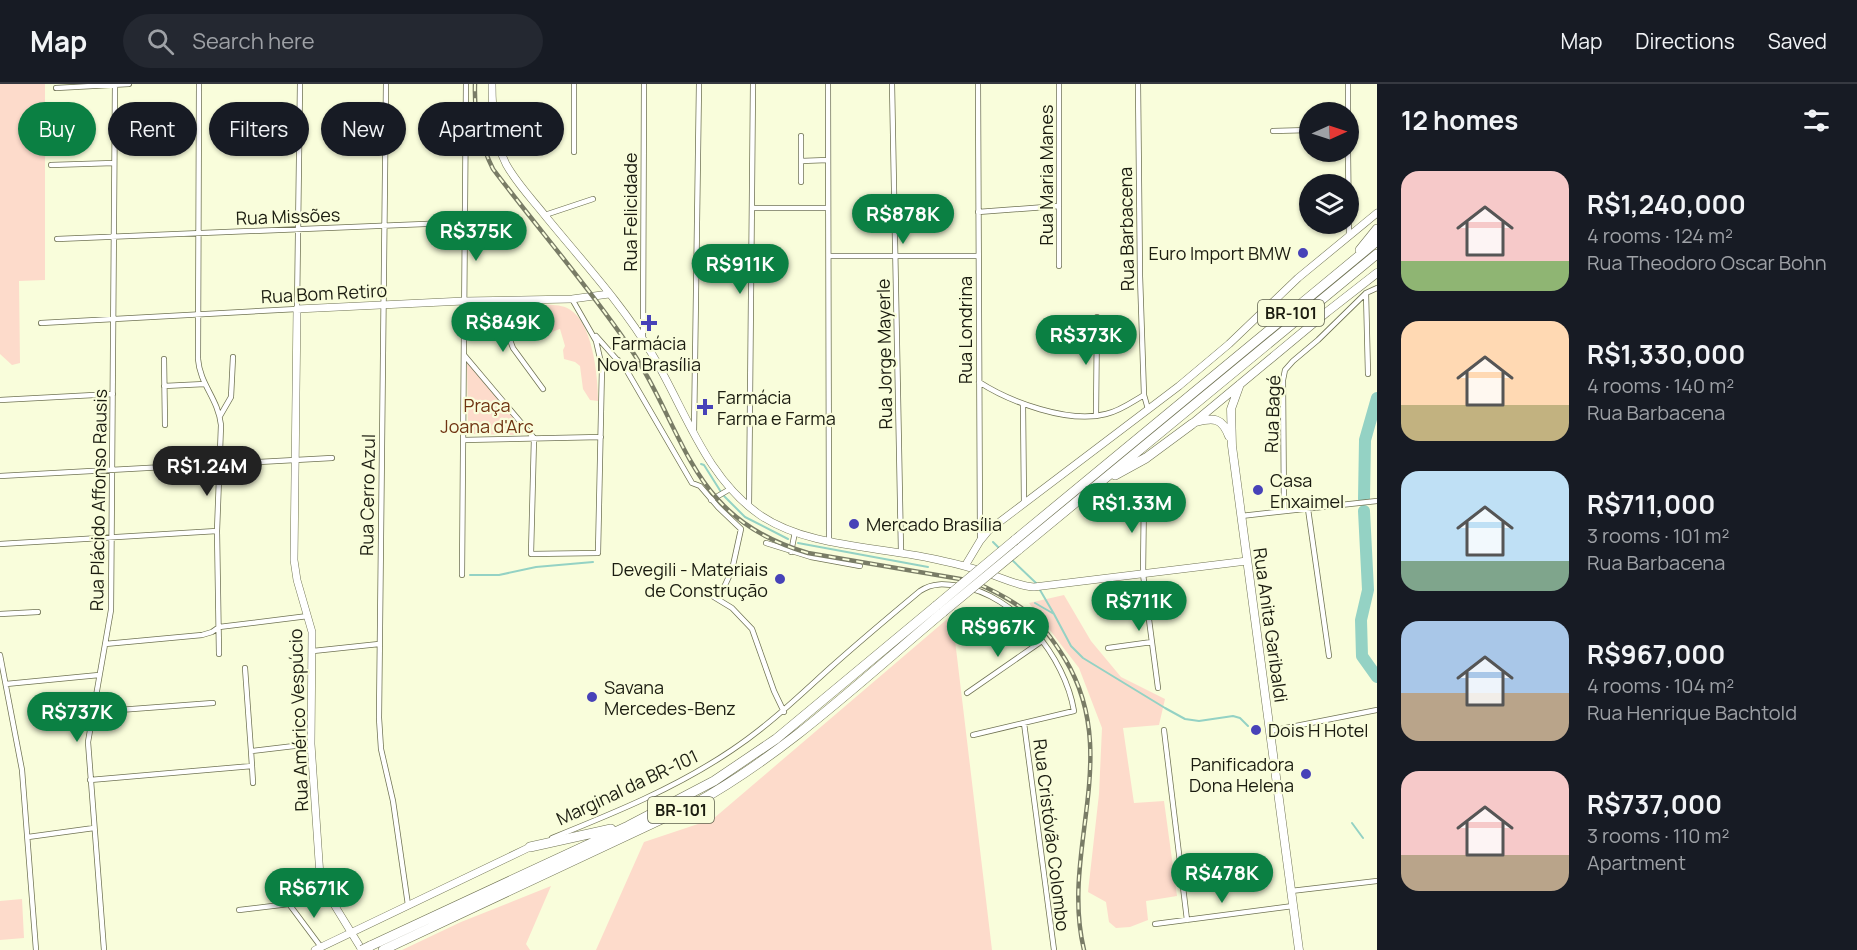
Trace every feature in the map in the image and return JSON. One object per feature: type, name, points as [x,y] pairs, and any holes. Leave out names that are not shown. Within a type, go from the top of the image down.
[{"type":"highway","points":[[1350,270],[1377,229]]},
{"type":"highway","name":"BR-101","points":[[1017,545],[1095,486],[1350,270],[1377,241]]},
{"type":"highway","points":[[1350,270],[1377,256]]},
{"type":"highway","name":"BR-101","points":[[366,948],[628,826],[707,785],[762,749],[939,609],[1350,270]]},
{"type":"highway","points":[[1095,486],[1146,458],[1192,424]]},
{"type":"highway","name":"BR-101","points":[[383,950],[694,804],[715,792],[791,739],[939,609]]},
{"type":"highway","points":[[530,848],[628,826]]},
{"type":"main road","points":[[492,84],[495,130],[502,153],[519,184],[609,294],[643,340],[710,461],[730,489],[749,507],[771,522],[795,532],[965,566],[1034,587],[1247,561]]},
{"type":"main road","points":[[965,566],[980,541],[990,530],[1215,357],[1298,278],[1377,213]]},
{"type":"main road","points":[[1192,424],[1377,273]]},
{"type":"main road","name":"Rua Bom Retiro","points":[[297,309],[464,301],[572,299],[609,294]]},
{"type":"main road","name":"Rua Américo Vespúcio","points":[[297,309],[295,571],[312,632],[311,744],[320,876],[327,894],[366,948]]},
{"type":"main road","name":"Rua Anita Garibaldi","points":[[1240,384],[1231,409],[1232,446],[1299,950]]},
{"type":"main road","name":"Rua Anita Garibaldi","points":[[1192,424],[1207,419],[1220,421],[1225,427],[1232,446]]},
{"type":"main road","name":"Marginal da BR-101","points":[[318,948],[530,848]]},
{"type":"street","name":"Rua Plácido Affonso Rausis","points":[[104,950],[88,742],[111,610],[115,84]]},
{"type":"street","points":[[56,88],[129,84]]},
{"type":"street","points":[[199,84],[199,366],[220,416],[219,654]]},
{"type":"street","name":"Rua Américo Vespúcio","points":[[297,309],[300,84]]},
{"type":"street","name":"Rua Cerro Azul","points":[[386,84],[379,644],[380,743],[393,801],[408,905]]},
{"type":"street","points":[[462,575],[466,84]]},
{"type":"street","points":[[574,84],[574,152]]},
{"type":"street","name":"Rua Felicidade","points":[[643,340],[644,84]]},
{"type":"street","points":[[694,433],[699,84]]},
{"type":"street","points":[[749,507],[753,84]]},
{"type":"street","points":[[828,84],[829,540]]},
{"type":"street","name":"Rua Jorge Mayerle","points":[[892,84],[901,552]]},
{"type":"street","name":"Rua Londrina","points":[[978,84],[980,541]]},
{"type":"street","name":"Rua Maria Manes","points":[[1059,84],[1059,266]]},
{"type":"street","name":"Rua Barbacena","points":[[1138,84],[1140,276],[1144,395],[1148,409]]},
{"type":"street","points":[[1348,84],[1348,102]]},
{"type":"street","points":[[1273,131],[1299,130]]},
{"type":"street","points":[[801,136],[801,182]]},
{"type":"street","points":[[801,161],[828,160]]},
{"type":"street","points":[[1348,162],[1349,236]]},
{"type":"street","points":[[51,165],[114,163]]},
{"type":"street","points":[[545,215],[593,199]]},
{"type":"street","points":[[978,212],[1059,206]]},
{"type":"street","points":[[752,208],[828,208]]},
{"type":"street","name":"Rua Missões","points":[[57,239],[520,220]]},
{"type":"street","points":[[829,256],[978,256]]},
{"type":"street","name":"Rua Bagé","points":[[1284,511],[1283,380],[1286,370],[1366,293],[1377,288]]},
{"type":"street","points":[[1366,293],[1368,374]]},
{"type":"street","points":[[464,355],[534,438],[531,554],[598,553],[602,367],[592,332],[572,299]]},
{"type":"street","points":[[495,300],[513,348],[543,389]]},
{"type":"street","name":"Rua Bom Retiro","points":[[41,322],[297,309]]},
{"type":"street","points":[[1096,416],[1098,316]]},
{"type":"street","points":[[592,332],[627,371],[692,483],[700,486],[741,529],[732,570],[719,598]]},
{"type":"street","points":[[220,416],[231,397],[233,357]]},
{"type":"street","points":[[164,359],[165,425]]},
{"type":"street","points":[[602,367],[608,362],[618,360]]},
{"type":"street","points":[[979,382],[996,393],[1023,405],[1072,415],[1096,416],[1116,411],[1144,395]]},
{"type":"street","points":[[164,386],[205,384]]},
{"type":"street","points":[[0,400],[113,394]]},
{"type":"street","points":[[1023,405],[1024,503]]},
{"type":"street","points":[[463,440],[601,437]]},
{"type":"street","points":[[0,476],[332,458]]},
{"type":"street","points":[[711,500],[730,489]]},
{"type":"street","points":[[1144,494],[1143,574],[1158,688]]},
{"type":"street","points":[[1241,516],[1377,501]]},
{"type":"street","points":[[1308,508],[1329,656]]},
{"type":"street","points":[[0,544],[218,531]]},
{"type":"street","points":[[790,552],[795,532]]},
{"type":"street","points":[[766,543],[790,552],[860,566]]},
{"type":"street","name":"Marginal da BR-101","points":[[530,848],[684,780],[733,749],[784,711],[828,669],[920,591],[932,585],[949,584],[982,591],[1000,600],[1042,641]]},
{"type":"street","points":[[704,591],[719,598],[738,612],[752,629],[774,691],[784,711]]},
{"type":"street","points":[[0,614],[38,612]]},
{"type":"street","points":[[105,644],[202,635],[213,632],[219,627],[308,616]]},
{"type":"street","points":[[967,693],[1042,641],[1062,673],[1074,711],[973,735]]},
{"type":"street","points":[[1108,648],[1152,642]]},
{"type":"street","points":[[313,651],[379,644]]},
{"type":"street","points":[[0,655],[20,753],[36,950]]},
{"type":"street","points":[[245,668],[253,783]]},
{"type":"street","points":[[6,684],[99,675]]},
{"type":"street","points":[[92,712],[213,703]]},
{"type":"street","points":[[1270,731],[1377,710]]},
{"type":"street","name":"Rua Cristóvão Colombo","points":[[1024,723],[1054,950]]},
{"type":"street","points":[[1164,730],[1187,920]]},
{"type":"street","points":[[251,752],[311,744]]},
{"type":"street","points":[[90,780],[252,766]]},
{"type":"street","points":[[28,837],[94,828]]},
{"type":"street","points":[[1291,891],[1377,881]]},
{"type":"street","points":[[240,910],[289,904],[353,885]]},
{"type":"street","points":[[289,904],[318,948]]},
{"type":"street","points":[[1155,924],[1293,906]]},
{"type":"green space","points":[[0,84],[45,84],[45,102],[18,102],[18,156],[45,156],[45,280],[19,281],[20,363],[12,365],[0,354]]},
{"type":"green space","points":[[522,306],[564,307],[577,316],[589,337],[597,378],[598,401],[590,400],[583,389],[580,366],[564,359],[565,346],[560,329],[532,340],[529,338],[518,311]]},
{"type":"green space","name":"Praça Joana d'Arc","points":[[467,362],[524,430],[522,435],[469,434]]},
{"type":"green space","points":[[1064,595],[1091,641],[1121,677],[1165,699],[1159,725],[1123,728],[1134,803],[1164,801],[1177,896],[1146,901],[1148,920],[1130,927],[1116,928],[1109,922],[1106,902],[1088,892],[1099,794],[1102,728],[1079,668],[1029,603]]},
{"type":"green space","points":[[952,615],[992,950],[596,950],[644,842],[713,819]]},
{"type":"green space","points":[[551,886],[526,944],[530,950],[402,950],[461,922]]},
{"type":"green space","points":[[22,899],[24,938],[0,940],[0,901]]},
{"type":"waterway","points":[[1364,499],[1365,440],[1377,398]]},
{"type":"waterway","points":[[701,464],[704,465],[721,492]]},
{"type":"waterway","points":[[724,496],[745,517],[788,539]]},
{"type":"waterway","points":[[1364,511],[1368,590],[1361,620],[1362,656],[1377,677]]},
{"type":"waterway","points":[[993,542],[999,548]]},
{"type":"waterway","points":[[798,543],[928,567]]},
{"type":"waterway","points":[[1010,558],[1036,583]]},
{"type":"waterway","points":[[470,575],[499,575],[536,567],[593,562]]},
{"type":"waterway","points":[[1040,590],[1054,614]]},
{"type":"waterway","points":[[1035,603],[1054,614],[1071,646],[1083,658],[1165,708],[1185,719],[1199,721],[1233,716],[1240,718],[1248,726]]},
{"type":"waterway","points":[[1352,823],[1363,838]]},
{"type":"railway","points":[[475,84],[478,128],[493,169],[624,339],[645,373],[694,467],[713,493],[736,517],[767,537],[808,553],[972,581],[1015,603],[1046,631],[1065,659],[1081,695],[1089,731],[1090,767],[1079,876],[1079,913],[1084,950]]},
{"type":"place","name":"Euro Import BMW","points":[[1303,253]]},
{"type":"place","name":"Farmácia Nova Brasília","points":[[649,323]]},
{"type":"place","name":"Farmácia Farma e Farma","points":[[705,407]]},
{"type":"place","name":"Casa Enxaimel","points":[[1258,490]]},
{"type":"place","name":"Mercado Brasília","points":[[854,524]]},
{"type":"place","name":"Devegili - Materiais de Construção","points":[[780,579]]},
{"type":"place","name":"Savana Mercedes-Benz","points":[[592,697]]},
{"type":"place","name":"Dois H Hotel","points":[[1256,730]]},
{"type":"place","name":"Panificadora Dona Helena","points":[[1306,774]]}]
